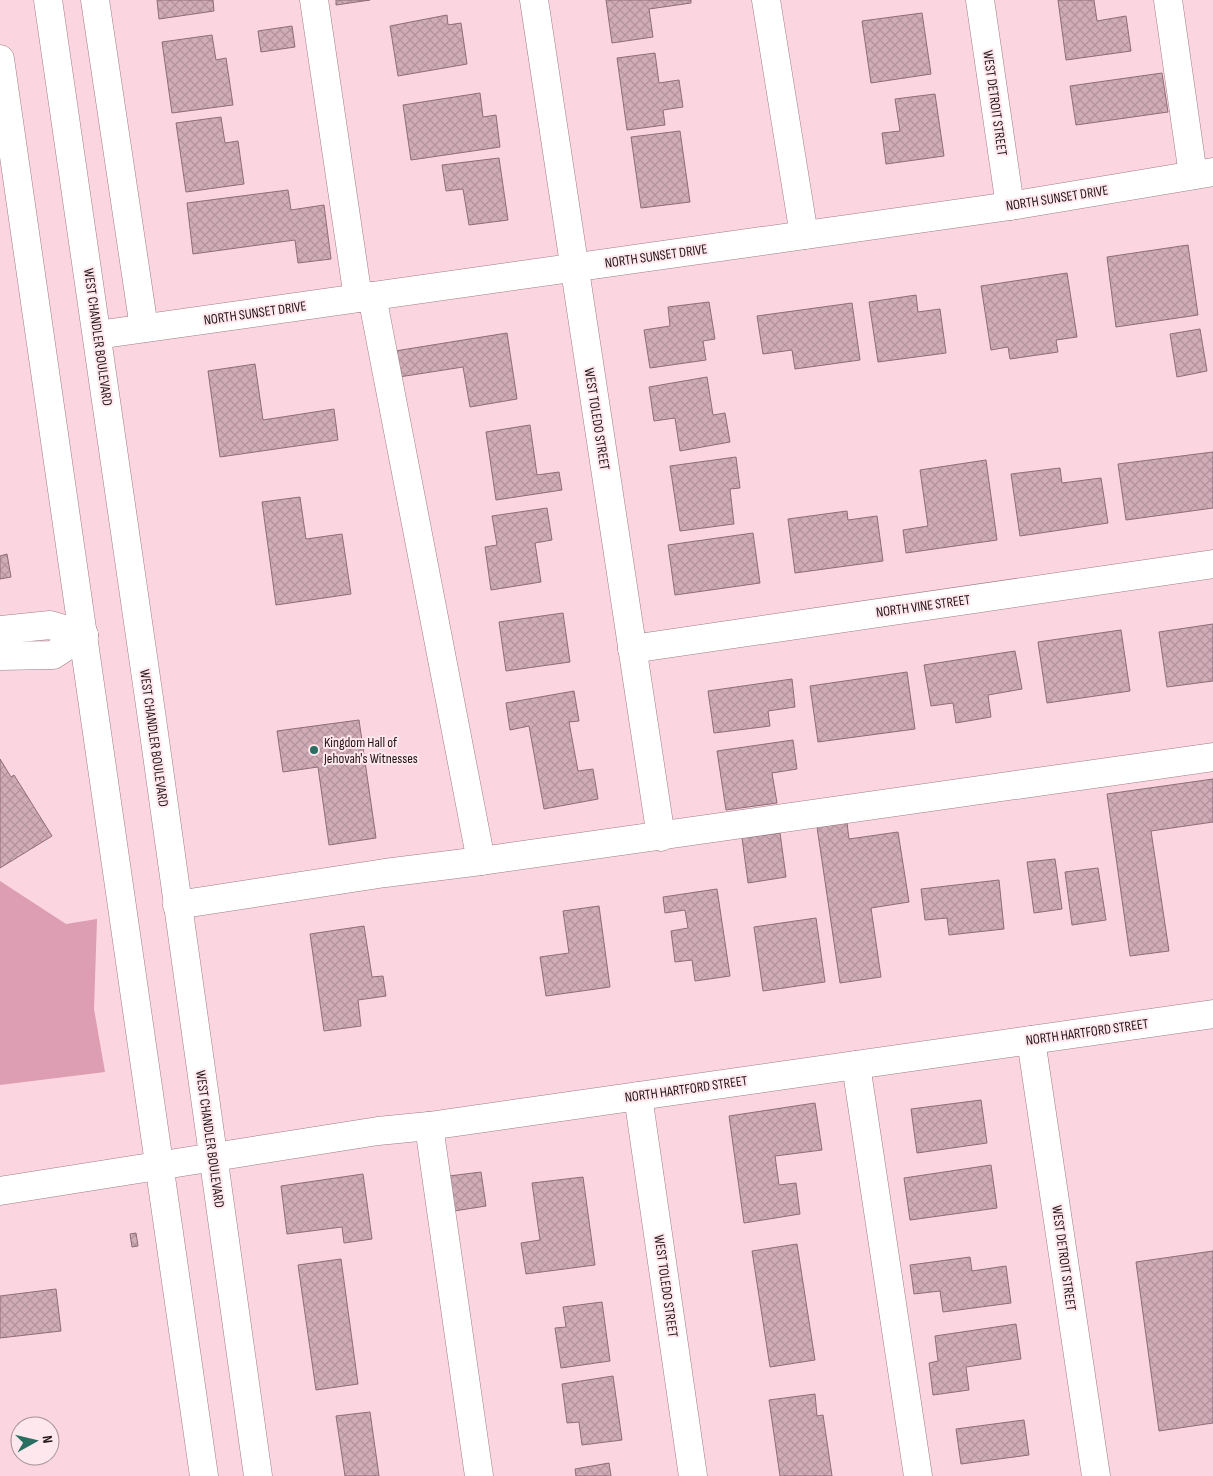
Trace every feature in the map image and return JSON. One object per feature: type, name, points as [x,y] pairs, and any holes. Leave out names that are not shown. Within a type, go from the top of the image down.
[{"type":"street","name":"WEST CHANDLER BOULEVARD","points":[[48,0],[98,335],[258,1476]]},
{"type":"street","points":[[95,0],[144,328]]},
{"type":"street","points":[[314,0],[365,297],[481,862]]},
{"type":"street","name":"WEST TOLEDO STREET","points":[[534,0],[661,837]]},
{"type":"street","points":[[766,0],[804,235]]},
{"type":"street","name":"WEST DETROIT STREET","points":[[980,0],[1010,206]]},
{"type":"street","points":[[1168,0],[1203,174]]},
{"type":"street","points":[[0,59],[204,1476]]},
{"type":"street","name":"NORTH SUNSET DRIVE","points":[[98,335],[1010,206],[1203,174]]},
{"type":"street","name":"NORTH VINE STREET","points":[[632,649],[1213,564]]},
{"type":"street","points":[[0,630],[50,625],[84,635]]},
{"type":"street","points":[[0,656],[53,655],[84,635]]},
{"type":"street","points":[[177,905],[375,874],[481,862],[661,837],[1213,757]]},
{"type":"street","name":"NORTH HARTFORD STREET","points":[[0,1191],[159,1168],[378,1131],[429,1126],[1213,1014]]},
{"type":"street","name":"WEST DETROIT STREET","points":[[1031,1040],[1096,1476]]},
{"type":"street","points":[[856,1065],[918,1476]]},
{"type":"street","name":"WEST TOLEDO STREET","points":[[638,1096],[693,1476]]},
{"type":"street","points":[[429,1126],[479,1476]]},
{"type":"shaded area","points":[[0,881],[66,924],[97,919],[94,1009],[105,1072],[0,1085]]},
{"type":"building","points":[[157,0],[213,0],[214,11],[159,19]]},
{"type":"building","points":[[336,0],[370,0],[336,5]]},
{"type":"building","points":[[606,0],[691,0],[691,3],[649,9],[653,37],[612,43]]},
{"type":"building","points":[[1058,0],[1094,0],[1097,21],[1126,16],[1131,51],[1066,60]]},
{"type":"building","points":[[922,13],[931,74],[871,83],[862,21]]},
{"type":"building","points":[[447,15],[448,25],[461,23],[467,64],[398,76],[390,26]]},
{"type":"building","points":[[292,26],[295,47],[261,52],[258,31]]},
{"type":"building","points":[[212,35],[216,60],[226,58],[233,105],[172,113],[162,42]]},
{"type":"building","points":[[655,53],[659,83],[679,80],[683,107],[663,110],[665,125],[627,130],[617,58]]},
{"type":"building","points":[[1162,73],[1168,112],[1076,125],[1070,86]]},
{"type":"building","points":[[480,93],[483,117],[496,115],[500,147],[411,160],[403,105]]},
{"type":"building","points":[[935,94],[944,156],[886,164],[882,133],[900,131],[895,99]]},
{"type":"building","points":[[221,117],[225,143],[238,141],[244,184],[186,192],[176,123]]},
{"type":"building","points":[[680,131],[690,202],[641,208],[631,137]]},
{"type":"building","points":[[499,158],[508,220],[469,225],[463,189],[446,191],[442,165]]},
{"type":"building","points":[[288,190],[291,210],[324,205],[331,259],[298,263],[295,240],[193,254],[187,203]]},
{"type":"building","points":[[1188,245],[1198,315],[1116,327],[1107,257]]},
{"type":"building","points":[[1067,273],[1077,337],[1056,340],[1058,352],[1010,359],[1008,347],[991,350],[981,286]]},
{"type":"building","points":[[916,295],[918,312],[940,309],[946,353],[878,362],[869,302]]},
{"type":"building","points":[[709,302],[715,339],[703,341],[706,360],[650,368],[644,330],[670,326],[668,307]]},
{"type":"building","points":[[852,303],[860,360],[795,369],[792,350],[763,354],[757,316]]},
{"type":"building","points":[[1200,329],[1207,371],[1177,377],[1170,334]]},
{"type":"building","points":[[507,333],[517,399],[470,407],[463,367],[399,377],[395,351]]},
{"type":"building","points":[[255,364],[263,420],[334,409],[338,440],[220,457],[208,371]]},
{"type":"building","points":[[707,377],[713,415],[725,413],[730,442],[680,451],[675,418],[654,421],[649,387]]},
{"type":"building","points":[[530,425],[537,475],[559,472],[562,490],[496,500],[486,432]]},
{"type":"building","points":[[1213,452],[1213,508],[1126,520],[1118,464]]},
{"type":"building","points":[[736,457],[740,488],[730,489],[734,524],[680,531],[670,466]]},
{"type":"building","points":[[986,460],[997,540],[906,553],[903,530],[928,526],[920,470]]},
{"type":"building","points":[[1060,468],[1062,483],[1101,478],[1108,523],[1020,536],[1011,474]]},
{"type":"building","points":[[300,497],[306,539],[342,534],[351,594],[276,605],[262,502]]},
{"type":"building","points":[[547,508],[552,540],[535,543],[541,582],[491,590],[485,547],[497,545],[492,516]]},
{"type":"building","points":[[847,511],[848,520],[877,516],[883,561],[795,573],[788,519]]},
{"type":"building","points":[[753,533],[760,583],[675,595],[668,545]]},
{"type":"building","points":[[7,554],[11,577],[0,579],[0,556]]},
{"type":"building","points":[[563,613],[570,662],[506,671],[499,622]]},
{"type":"building","points":[[1213,624],[1213,681],[1167,687],[1159,632]]},
{"type":"building","points":[[1121,630],[1130,691],[1047,703],[1038,642]]},
{"type":"building","points":[[1015,651],[1022,689],[988,695],[991,717],[956,723],[953,703],[931,706],[924,665]]},
{"type":"building","points":[[907,672],[915,729],[818,742],[810,686]]},
{"type":"building","points":[[792,679],[795,707],[768,711],[770,726],[714,733],[708,691]]},
{"type":"building","points":[[574,691],[579,721],[569,722],[578,771],[593,769],[598,799],[544,809],[529,726],[510,730],[506,703]]},
{"type":"building","points":[[359,720],[376,838],[329,845],[318,767],[283,772],[277,731]]},
{"type":"building","points":[[793,740],[797,769],[772,773],[777,803],[726,810],[717,751]]},
{"type":"building","points":[[0,759],[11,777],[14,775],[52,836],[0,868]]},
{"type":"building","points":[[1213,779],[1213,822],[1151,831],[1169,951],[1130,956],[1107,794]]},
{"type":"building","points":[[847,823],[849,839],[898,832],[909,902],[871,908],[881,977],[840,983],[817,827]]},
{"type":"building","points":[[780,833],[786,877],[748,883],[742,838]]},
{"type":"building","points":[[1055,859],[1062,909],[1034,913],[1027,862]]},
{"type":"building","points":[[1098,868],[1106,920],[1072,925],[1065,872]]},
{"type":"building","points":[[999,880],[1004,929],[949,935],[947,918],[925,920],[921,889]]},
{"type":"building","points":[[717,889],[730,976],[695,981],[692,960],[675,962],[671,931],[688,928],[685,910],[665,913],[663,897]]},
{"type":"building","points":[[599,906],[610,987],[546,996],[540,957],[569,953],[563,911]]},
{"type":"building","points":[[816,918],[825,982],[763,991],[754,927]]},
{"type":"building","points":[[364,926],[372,977],[383,976],[386,996],[358,1000],[361,1026],[324,1031],[310,934]]},
{"type":"building","points":[[981,1100],[987,1143],[917,1153],[911,1109]]},
{"type":"building","points":[[815,1103],[822,1150],[775,1156],[779,1185],[796,1183],[800,1214],[744,1223],[729,1116]]},
{"type":"building","points":[[991,1165],[997,1208],[910,1220],[904,1178]]},
{"type":"building","points":[[481,1172],[486,1206],[454,1211],[449,1176]]},
{"type":"building","points":[[363,1174],[372,1239],[344,1243],[342,1227],[287,1234],[281,1186]]},
{"type":"building","points":[[583,1177],[595,1265],[526,1274],[521,1243],[540,1240],[532,1183]]},
{"type":"building","points":[[136,1233],[138,1246],[132,1247],[130,1234]]},
{"type":"building","points":[[797,1244],[815,1360],[770,1367],[752,1251]]},
{"type":"building","points":[[1213,1251],[1213,1423],[1159,1431],[1136,1262]]},
{"type":"building","points":[[970,1257],[972,1271],[1006,1266],[1011,1303],[943,1312],[940,1291],[914,1294],[910,1265]]},
{"type":"building","points":[[341,1259],[358,1384],[316,1390],[298,1265]]},
{"type":"building","points":[[56,1289],[61,1331],[0,1338],[0,1296]]},
{"type":"building","points":[[602,1302],[610,1361],[561,1368],[555,1328],[566,1327],[563,1307]]},
{"type":"building","points":[[1016,1324],[1021,1359],[966,1367],[969,1390],[933,1395],[929,1363],[938,1361],[935,1336]]},
{"type":"building","points":[[613,1376],[622,1440],[582,1445],[579,1422],[567,1423],[562,1384]]},
{"type":"building","points":[[815,1394],[817,1416],[823,1415],[832,1476],[780,1476],[769,1400]]},
{"type":"building","points":[[370,1412],[379,1476],[345,1476],[336,1416]]},
{"type":"building","points":[[1024,1420],[1029,1455],[961,1464],[956,1429]]},
{"type":"building","points":[[609,1463],[611,1476],[576,1476],[575,1469]]},
{"type":"place","name":"Kingdom Hall of Jehovah's Witnesses","points":[[314,750]]}]
